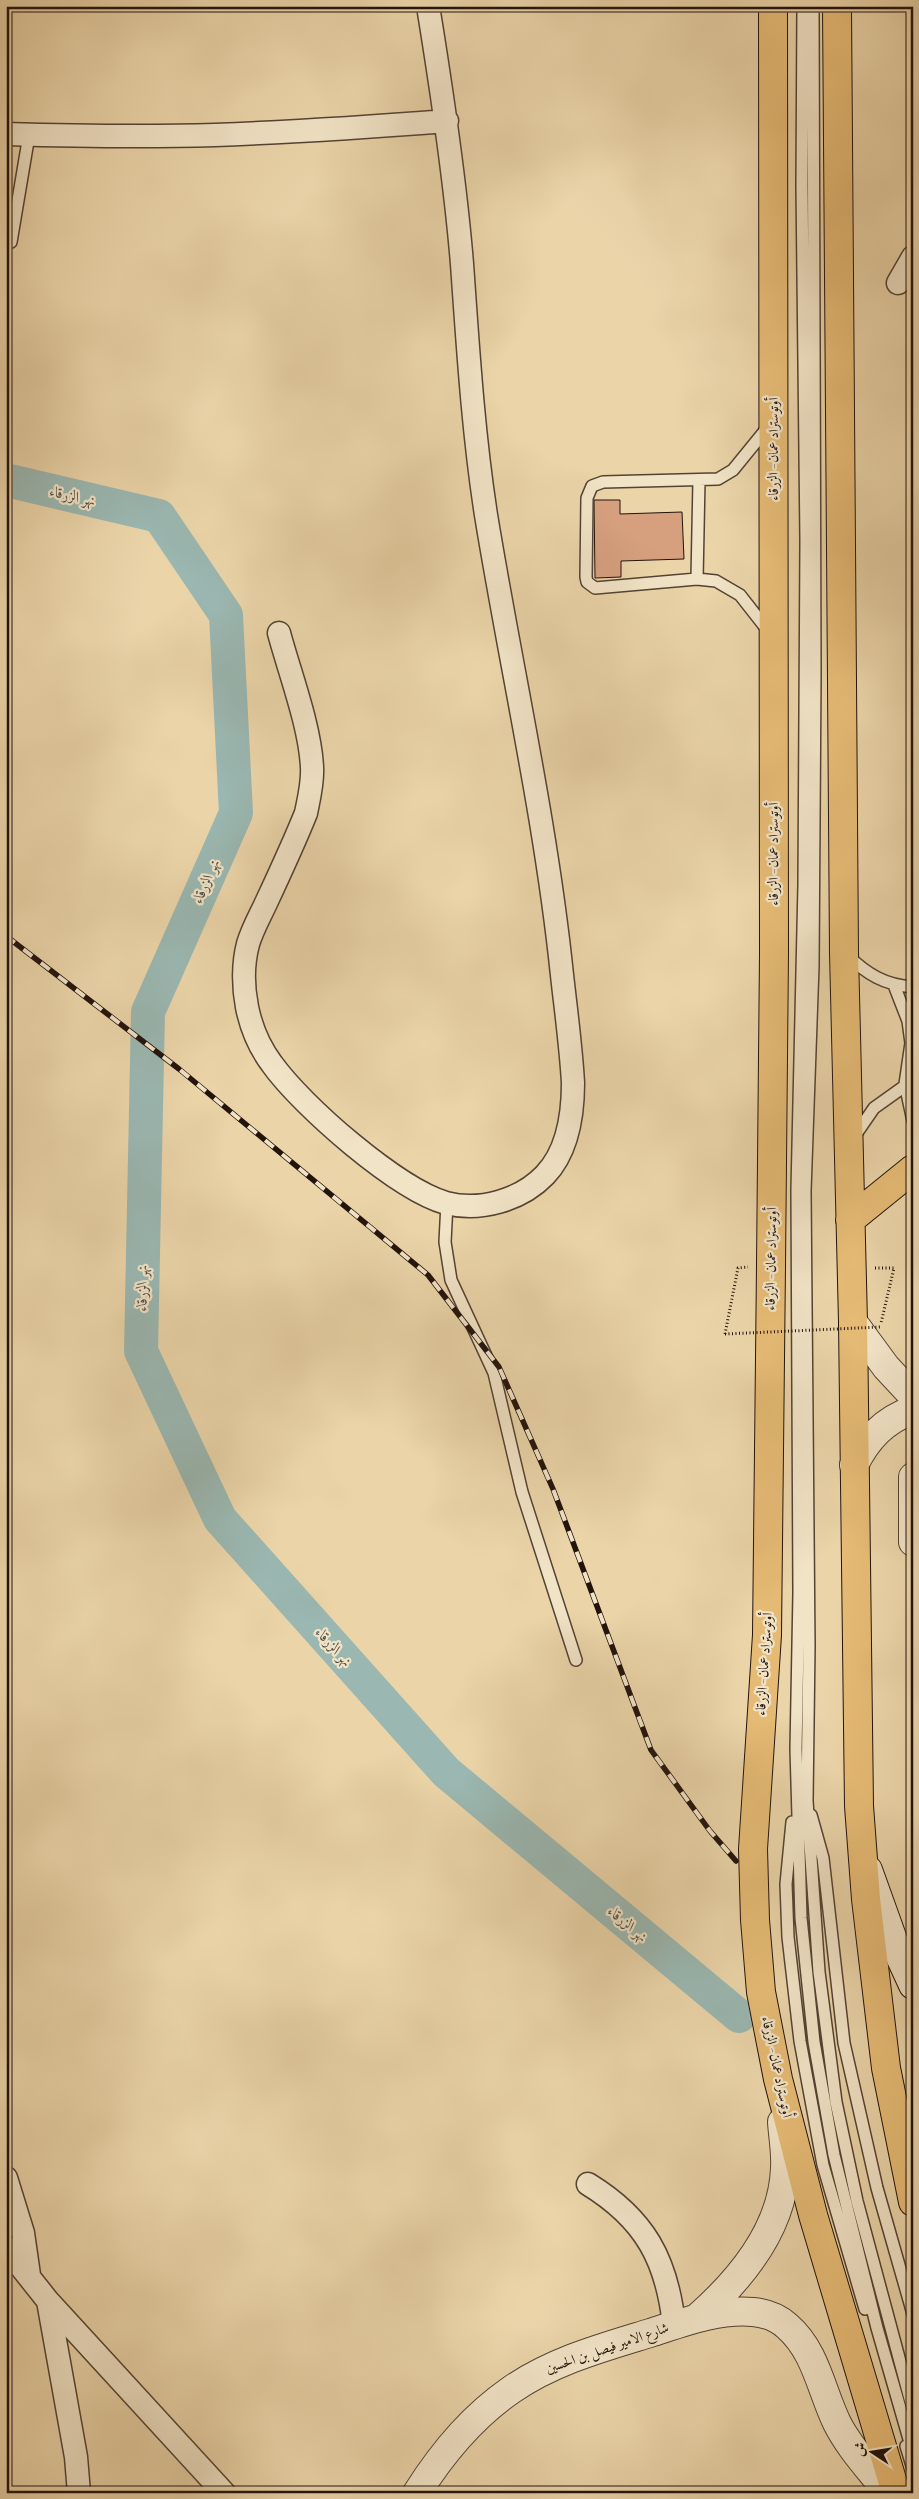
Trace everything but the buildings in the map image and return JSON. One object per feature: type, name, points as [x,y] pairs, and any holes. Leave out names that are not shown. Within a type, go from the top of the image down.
[{"type":"highway","name":"أوتوستراد عمان - الزرقاء","points":[[773,6],[774,963],[767,1635],[753,1849],[755,1920],[761,1992],[778,2079],[813,2214],[896,2493]]},
{"type":"highway","points":[[838,6],[844,953],[853,1322],[859,1806],[886,2068],[913,2202]]},
{"type":"highway","points":[[850,1220],[913,1169]]},
{"type":"highway","points":[[900,2136],[913,2165]]},
{"type":"street","points":[[279,633],[310,747],[311,791],[298,833],[248,944],[244,974],[247,1006],[256,1036],[271,1063],[316,1113],[344,1137],[395,1175],[430,1196],[447,1203],[492,1204],[521,1194],[546,1174],[564,1148],[573,1088],[554,896],[479,467],[468,374],[462,263],[447,121],[428,6]]},
{"type":"street","points":[[6,134],[214,135],[331,130],[447,121]]},
{"type":"street","points":[[898,283],[913,257]]},
{"type":"street","points":[[853,1322],[886,1367],[913,1396]]},
{"type":"street","points":[[854,1465],[862,1449],[874,1434],[888,1422],[913,1410]]},
{"type":"street","points":[[913,1477],[913,1542]]},
{"type":"street","points":[[863,1858],[896,1948],[913,1985]]},
{"type":"street","name":"شارع الامير فيصل بن الحسين","points":[[686,2321],[736,2282],[751,2262],[774,2217],[785,2169],[778,2079]]},
{"type":"street","points":[[6,2178],[23,2233],[30,2276]]},
{"type":"street","points":[[588,2184],[610,2197],[645,2233],[658,2255],[666,2278],[686,2321]]},
{"type":"street","points":[[6,2248],[48,2301],[224,2493]]},
{"type":"street","points":[[48,2301],[76,2457],[79,2493]]},
{"type":"street","name":"شارع الامير فيصل بن الحسين","points":[[417,2493],[453,2442],[480,2415],[510,2391],[541,2370],[686,2321],[722,2313],[753,2312],[776,2318],[787,2326],[810,2356],[837,2422],[848,2442],[888,2493]]},
{"type":"lane","points":[[802,6],[806,551],[803,965],[796,1190],[802,1802],[819,1972],[836,2102],[859,2210],[913,2410]]},
{"type":"lane","points":[[812,6],[815,673],[813,966],[805,1191],[809,1646],[798,1873],[804,1965],[824,2104],[834,2155],[878,2328],[913,2453]]},
{"type":"lane","points":[[11,242],[29,135]]},
{"type":"lane","points":[[773,419],[733,470],[718,479],[603,482],[592,486],[587,498],[586,578],[590,586],[595,588],[698,579],[716,581],[732,589],[750,606],[773,637]]},
{"type":"lane","points":[[698,579],[699,480]]},
{"type":"lane","points":[[844,953],[865,972],[880,980],[894,985],[913,986]]},
{"type":"lane","points":[[894,985],[908,1021],[911,1043],[909,1083],[913,1121]]},
{"type":"lane","points":[[849,1145],[874,1108],[909,1083]]},
{"type":"lane","points":[[447,1203],[444,1242],[451,1280],[494,1373],[522,1492],[576,1660]]},
{"type":"lane","points":[[802,1802],[823,1858],[840,2016],[860,2120],[913,2314]]},
{"type":"lane","points":[[802,1802],[788,1846],[786,1884],[788,1946],[800,2041],[823,2165],[913,2469]]},
{"type":"path","points":[[738,1268],[725,1334],[880,1327],[894,1268]]},
{"type":"waterway","name":"نهر الزرقاء","points":[[6,480],[159,516],[226,615],[236,813],[148,1012],[141,1351],[220,1519],[446,1772],[739,2016]]},
{"type":"railway","points":[[6,936],[179,1069],[428,1275],[499,1367],[553,1489],[651,1750],[710,1831],[736,1861]]}]
